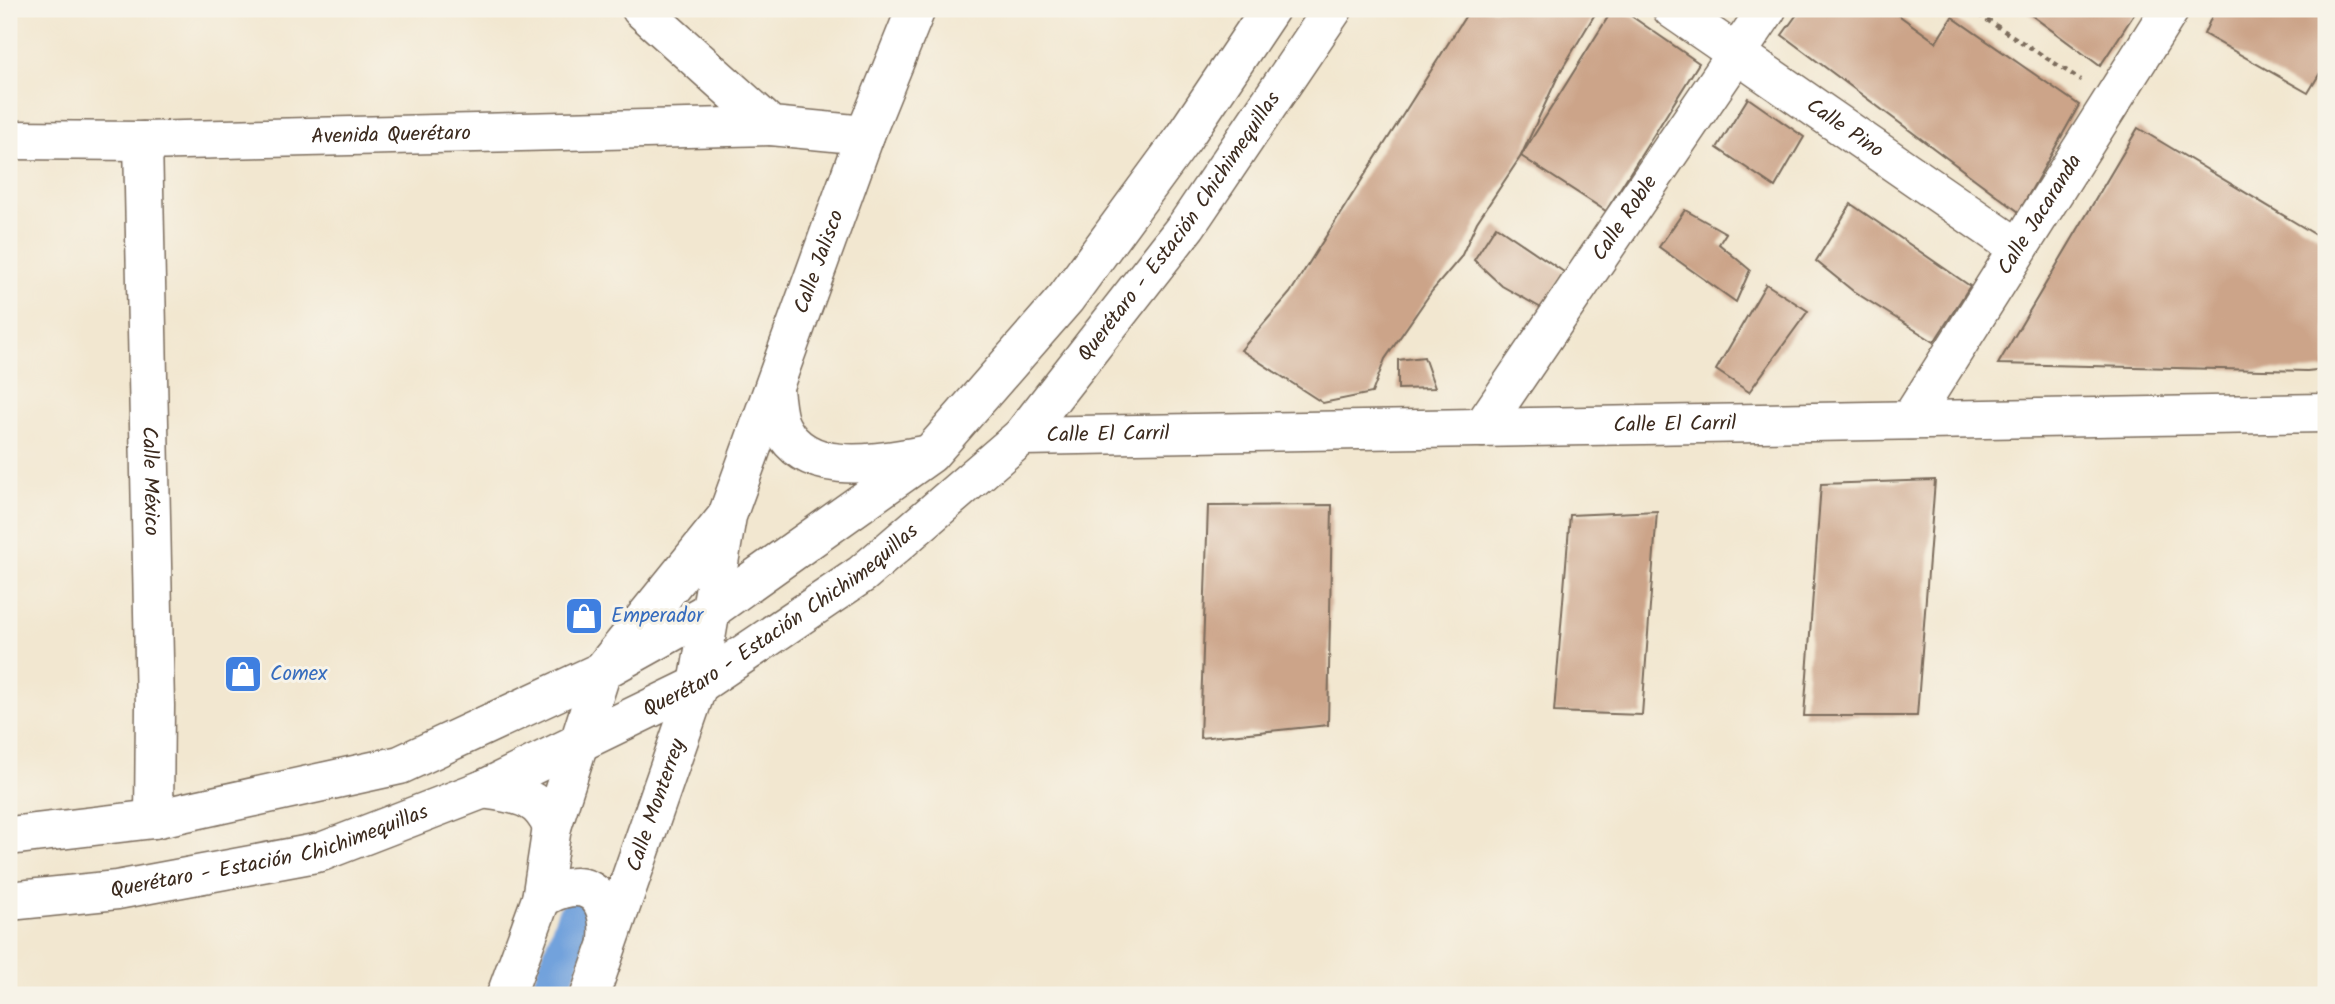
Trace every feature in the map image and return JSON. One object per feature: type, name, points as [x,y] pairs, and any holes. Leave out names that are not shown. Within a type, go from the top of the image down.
[{"type":"street","points":[[641,9],[771,126]]},
{"type":"street","name":"Calle Jalisco","points":[[708,612],[727,516],[865,135],[916,9]]},
{"type":"street","points":[[9,835],[154,819],[400,765],[602,671],[708,612],[930,454],[1066,298],[1184,138],[1270,9]]},
{"type":"street","name":"Querétaro - Estación Chichimequillas","points":[[9,901],[117,891],[321,852],[484,789],[698,685],[863,574],[1023,436],[1187,226],[1333,9]]},
{"type":"street","name":"Calle Pino","points":[[1672,9],[2018,248]]},
{"type":"street","name":"Calle Roble","points":[[1482,428],[1768,9]]},
{"type":"street","name":"Calle Jacaranda","points":[[1910,420],[2170,9]]},
{"type":"street","name":"Avenida Querétaro","points":[[9,140],[143,141],[771,126],[865,135]]},
{"type":"street","name":"Calle México","points":[[143,141],[155,706],[154,819]]},
{"type":"street","points":[[774,391],[780,427],[795,448],[830,462],[867,464],[930,454]]},
{"type":"street","name":"Calle El Carril","points":[[1023,436],[2326,413]]},
{"type":"street","name":"Calle Jalisco","points":[[602,671],[727,516]]},
{"type":"street","name":"Calle Monterrey","points":[[590,995],[685,728],[698,685],[708,612]]},
{"type":"street","points":[[506,995],[541,898],[552,827],[602,671]]},
{"type":"street","points":[[484,789],[522,796],[536,803],[545,810],[552,827]]},
{"type":"street","points":[[541,898],[559,887],[581,887],[600,898],[610,918],[608,940]]},
{"type":"path","points":[[1970,9],[2111,99]]},
{"type":"building","points":[[1470,9],[1598,9],[1559,74],[1521,156],[1477,222],[1461,257],[1432,291],[1385,359],[1372,393],[1323,403],[1241,350],[1290,293]]},
{"type":"building","points":[[1613,9],[1621,9],[1699,63],[1606,211],[1521,156]]},
{"type":"building","points":[[1801,9],[1890,9],[1936,42],[1952,17],[2079,105],[2019,212],[1782,35]]},
{"type":"building","points":[[2023,9],[2135,9],[2137,10],[2100,66]]},
{"type":"building","points":[[2215,9],[2326,9],[2326,63],[2308,93],[2204,34]]},
{"type":"building","points":[[1748,98],[1804,137],[1775,187],[1717,148]]},
{"type":"building","points":[[2138,128],[2326,241],[2326,369],[2307,371],[1998,364]]},
{"type":"building","points":[[1851,204],[1970,286],[1934,342],[1853,291],[1816,261]]},
{"type":"building","points":[[1685,210],[1726,233],[1719,244],[1750,270],[1736,302],[1659,247]]},
{"type":"building","points":[[1496,226],[1564,272],[1543,309],[1502,286],[1474,260]]},
{"type":"building","points":[[1766,284],[1808,311],[1749,392],[1716,370]]},
{"type":"building","points":[[1424,357],[1435,388],[1398,389],[1398,360]]},
{"type":"building","points":[[1935,480],[1917,716],[1804,716],[1821,484]]},
{"type":"building","points":[[1332,505],[1328,725],[1200,738],[1208,506]]},
{"type":"building","points":[[1657,511],[1642,715],[1554,712],[1570,515]]},
{"type":"waterway","points":[[548,995],[575,919]]},
{"type":"place","name":"Emperador","points":[[584,616]]},
{"type":"place","name":"Comex","points":[[243,674]]}]
